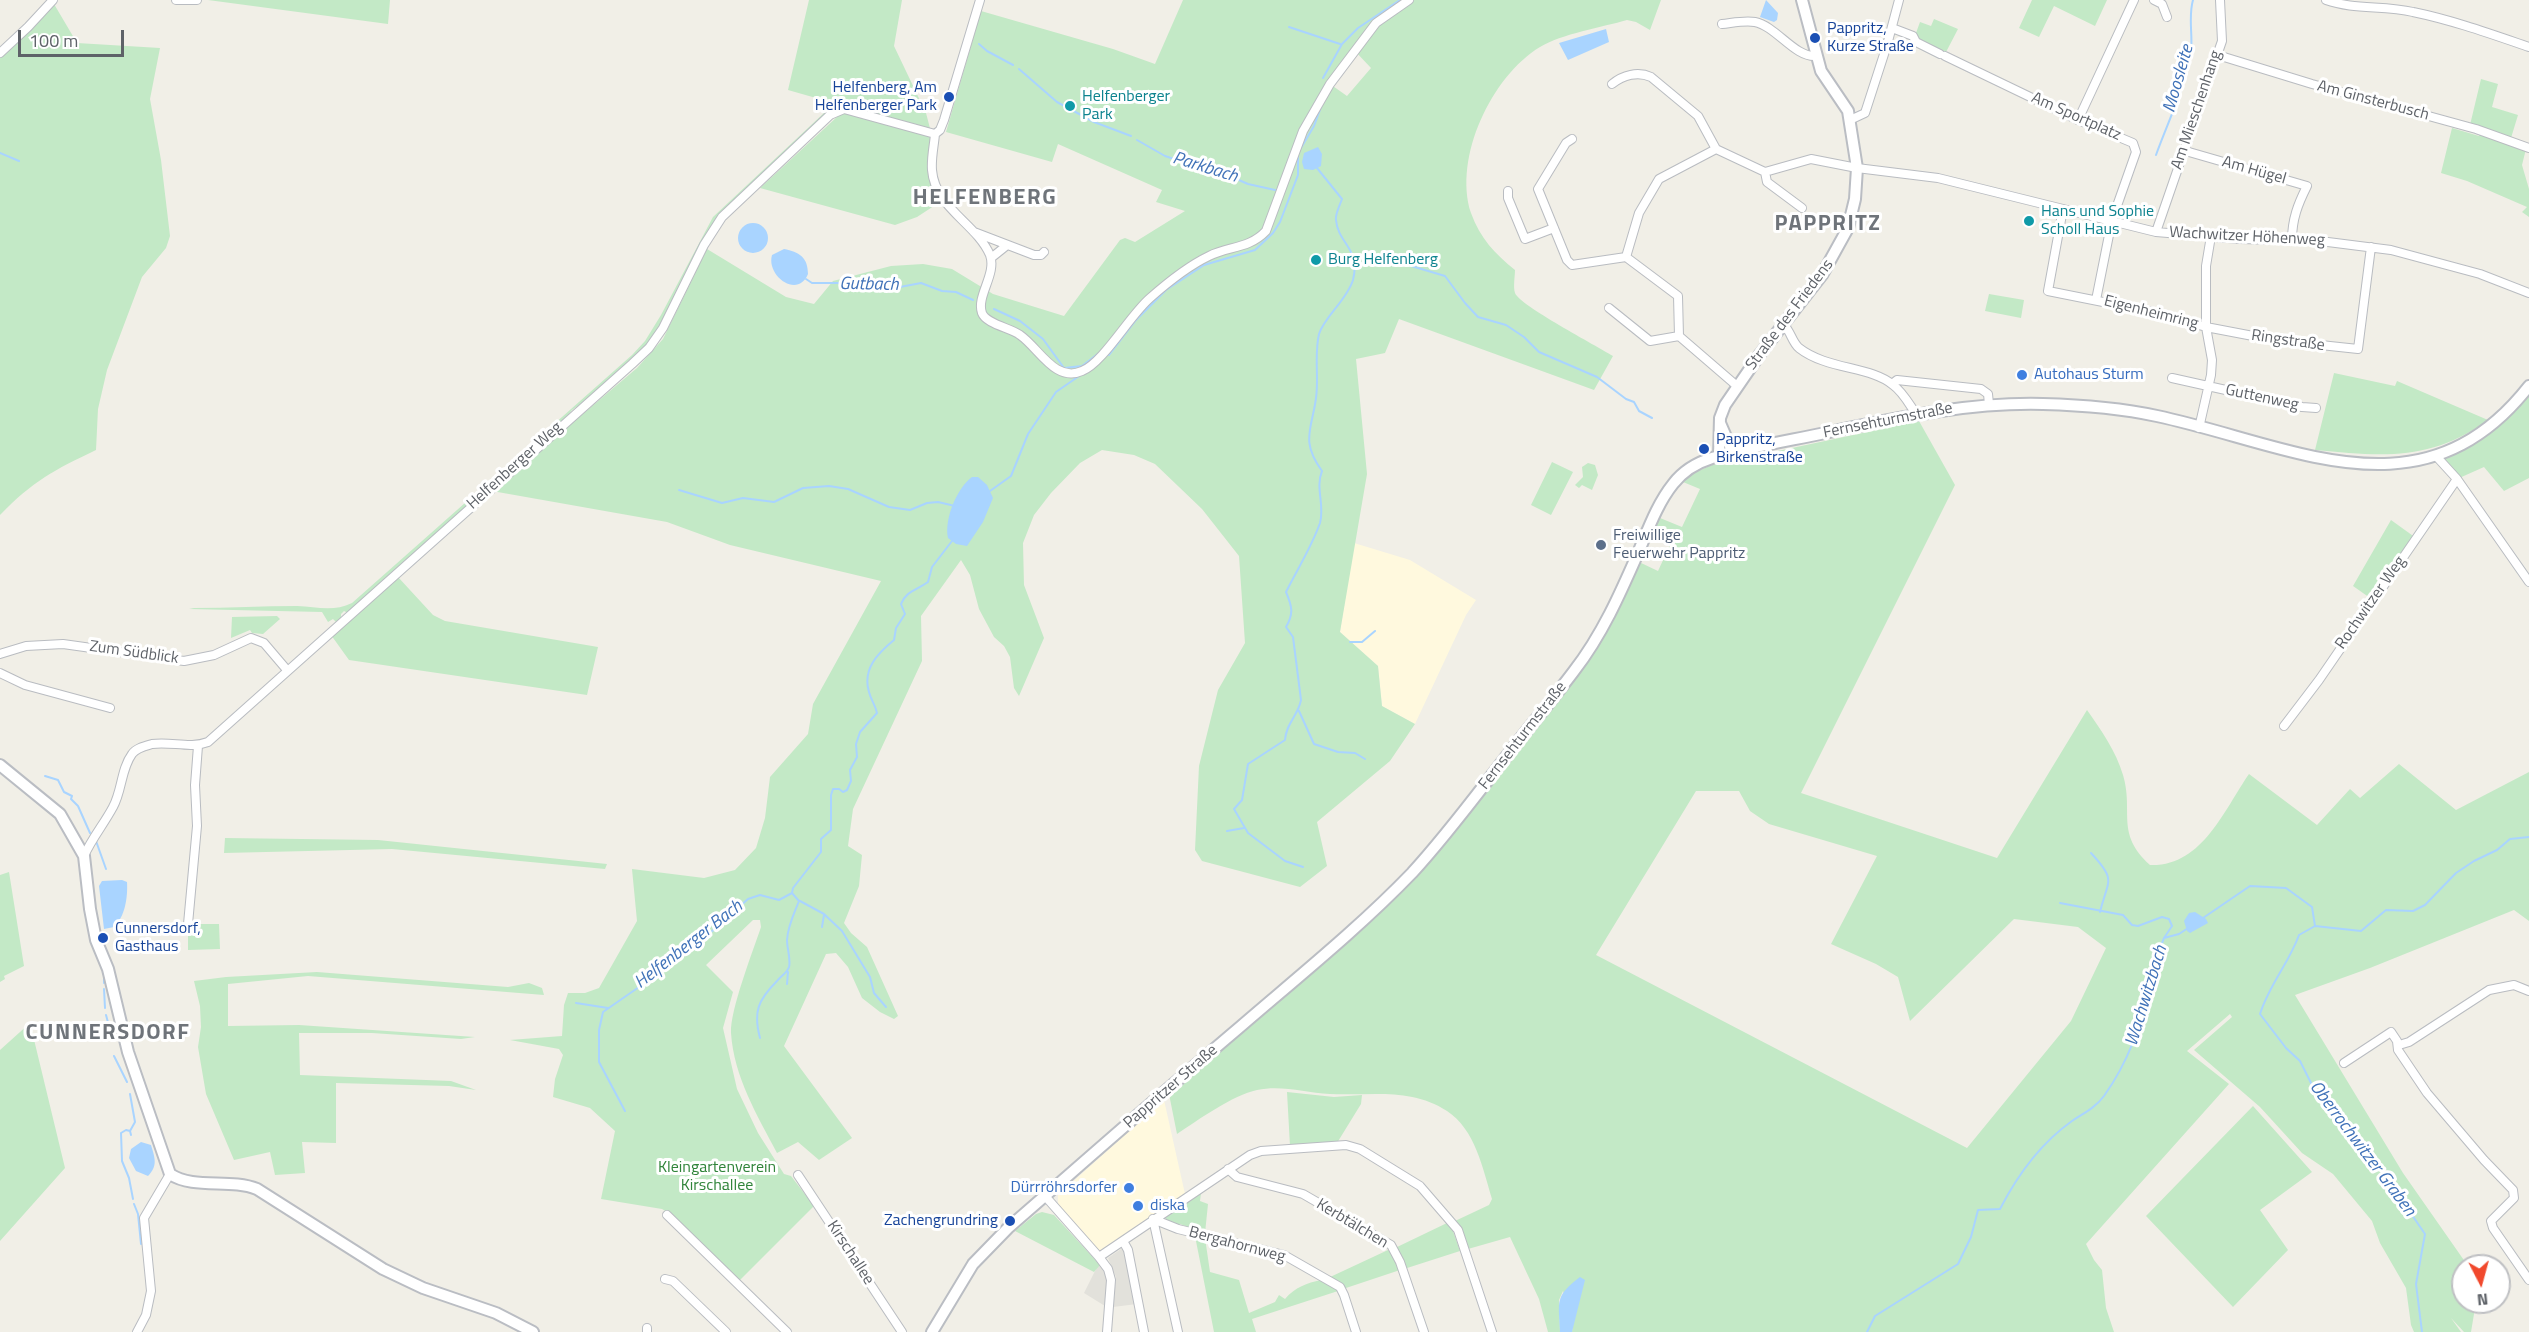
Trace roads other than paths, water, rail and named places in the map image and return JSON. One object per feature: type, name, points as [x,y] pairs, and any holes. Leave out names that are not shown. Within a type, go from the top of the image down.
[{"type":"street","points":[[0,53],[53,0]]},
{"type":"street","points":[[177,0],[197,0]]},
{"type":"street","points":[[980,0],[944,120],[940,130],[935,134],[932,170],[934,182],[944,202],[973,231],[991,258],[992,265],[981,305],[982,313],[987,319],[1029,341],[1055,369],[1064,373],[1083,371],[1097,360],[1150,298],[1199,261],[1212,254],[1247,245],[1257,240],[1266,231],[1303,131],[1330,84],[1376,23],[1409,0]]},
{"type":"street","name":"Straße des Friedens","points":[[1719,456],[1719,422],[1725,405],[1737,386],[1817,283],[1842,243],[1852,215],[1857,168],[1850,120],[1843,103],[1824,76],[1816,56],[1802,0]]},
{"type":"street","points":[[1850,120],[1864,113],[1899,0]]},
{"type":"street","points":[[2078,120],[2134,0]]},
{"type":"street","points":[[2154,0],[2162,4],[2167,17]]},
{"type":"street","name":"Am Mieschenhang","points":[[2156,232],[2182,150],[2216,57],[2222,34],[2220,0]]},
{"type":"street","points":[[2326,0],[2345,7],[2379,7],[2413,12],[2529,48]]},
{"type":"street","points":[[1722,24],[1753,21],[1762,24],[1806,55],[1816,56]]},
{"type":"street","name":"Am Sportplatz","points":[[1892,28],[1914,36],[1916,42],[2078,120],[2133,143],[2136,152],[2112,220]]},
{"type":"street","name":"Am Ginsterbusch","points":[[2216,57],[2224,57],[2476,129],[2529,148]]},
{"type":"street","points":[[1612,84],[1621,77],[1642,73],[1651,77],[1698,116],[1716,149],[1765,171],[1767,182],[1803,208]]},
{"type":"street","name":"Helfenberger Weg","points":[[198,746],[208,742],[649,348],[663,327],[704,245],[722,217],[830,115],[844,109],[935,134]]},
{"type":"street","points":[[1572,139],[1566,143],[1538,189],[1567,260],[1572,265],[1626,257],[1678,296],[1679,336],[1737,386]]},
{"type":"street","points":[[1626,257],[1639,213],[1659,179],[1716,149]]},
{"type":"street","name":"Am Hügel","points":[[2182,150],[2307,186],[2295,212],[2292,240]]},
{"type":"street","name":"Wachwitzer Höhenweg","points":[[1765,171],[1811,159],[1857,168],[1938,178],[2156,232],[2292,240],[2410,253],[2529,293]]},
{"type":"street","points":[[1508,191],[1508,198],[1525,239],[1554,228]]},
{"type":"street","name":"Eigenheimring","points":[[2063,209],[2048,291],[2153,312],[2206,327]]},
{"type":"street","points":[[2139,228],[2160,219]]},
{"type":"street","name":"Eigenheimring","points":[[2096,300],[2112,220]]},
{"type":"street","points":[[973,231],[1006,246],[1034,255],[1041,255],[1044,252]]},
{"type":"street","points":[[2206,327],[2206,266],[2211,237]]},
{"type":"street","points":[[991,258],[1006,246]]},
{"type":"street","name":"Ringstraße","points":[[2206,327],[2274,340],[2358,349],[2371,247]]},
{"type":"street","points":[[1609,308],[1650,341],[1679,336]]},
{"type":"street","points":[[1784,325],[1796,345],[1811,355],[1838,366],[1884,378],[1892,384],[1916,414]]},
{"type":"street","name":"Guttenweg","points":[[2199,428],[2209,386],[2212,360],[2206,327]]},
{"type":"street","name":"Guttenweg","points":[[2172,378],[2301,407],[2316,408]]},
{"type":"street","points":[[1892,384],[1897,380],[1981,389],[1988,394],[1989,404]]},
{"type":"street","name":"Fernsehturmstraße","points":[[1427,855],[1470,804],[1590,649],[1615,604],[1655,515],[1672,485],[1689,469],[1719,456],[1916,414],[1989,404],[2083,405],[2159,417],[2289,452],[2348,462],[2404,462],[2436,456],[2459,447],[2496,423],[2529,386]]},
{"type":"street","points":[[1719,422],[1733,453]]},
{"type":"street","points":[[2436,456],[2457,479],[2529,582]]},
{"type":"street","name":"Rochwitzer Weg","points":[[2284,726],[2319,680],[2457,479]]},
{"type":"street","name":"Zum Südblick","points":[[0,654],[26,646],[63,644],[184,661],[214,655],[251,638],[264,643],[287,670]]},
{"type":"street","points":[[0,673],[25,685],[110,708]]},
{"type":"street","points":[[84,856],[92,838],[113,808],[132,753],[142,747],[165,743],[198,746],[195,785],[197,826],[188,924]]},
{"type":"street","points":[[0,765],[51,806],[75,838],[84,856],[96,940],[108,969],[128,1052],[170,1174],[181,1180],[249,1186],[318,1227],[370,1262],[405,1280],[496,1313],[533,1332]]},
{"type":"street","points":[[75,838],[92,838]]},
{"type":"street","name":"Pappritzer Straße","points":[[932,1332],[979,1258],[1008,1228],[1351,931],[1427,855]]},
{"type":"street","points":[[2398,1045],[2409,1041],[2489,990],[2501,985],[2514,985],[2529,991]]},
{"type":"street","points":[[2344,1063],[2391,1032],[2398,1045],[2398,1050],[2427,1093],[2512,1190],[2514,1198],[2491,1221],[2493,1228],[2529,1280]]},
{"type":"street","points":[[1099,1257],[1250,1155],[1262,1151],[1346,1145],[1360,1149],[1420,1186],[1458,1230],[1492,1332]]},
{"type":"street","name":"Kerbtälchen","points":[[1228,1169],[1237,1177],[1303,1194],[1391,1245],[1400,1262],[1424,1332]]},
{"type":"street","points":[[136,1332],[146,1315],[151,1292],[144,1218],[170,1174]]},
{"type":"street","name":"Kirschallee","points":[[798,1175],[902,1332]]},
{"type":"street","points":[[1045,1197],[1108,1269],[1111,1280],[1107,1332]]},
{"type":"street","points":[[667,1215],[787,1332]]},
{"type":"street","points":[[1154,1219],[1178,1332]]},
{"type":"street","name":"Bergahornweg","points":[[1154,1219],[1178,1229],[1284,1255],[1340,1287],[1356,1332]]},
{"type":"street","points":[[1122,1241],[1128,1250],[1144,1332]]},
{"type":"street","points":[[665,1279],[673,1281],[726,1332]]},
{"type":"water","points":[[1766,0],[1778,13],[1777,20],[1774,22],[1760,17]]},
{"type":"water","points":[[1606,29],[1609,42],[1568,60],[1559,43]]},
{"type":"water","points":[[1318,147],[1322,154],[1321,166],[1313,170],[1304,169],[1302,162],[1304,153]]},
{"type":"water","points":[[753,223],[764,227],[768,238],[764,249],[753,253],[742,249],[738,238],[742,227]]},
{"type":"water","points":[[784,249],[802,256],[808,268],[808,274],[797,285],[791,285],[778,277],[771,263],[772,255]]},
{"type":"water","points":[[972,477],[978,477],[987,485],[993,498],[983,522],[967,546],[956,544],[948,538],[947,530],[950,513],[957,496],[961,488]]},
{"type":"water","points":[[102,881],[127,882],[123,912],[114,927],[104,929],[99,886]]},
{"type":"water","points":[[2195,912],[2208,923],[2190,933],[2184,921],[2189,913]]},
{"type":"water","points":[[141,1142],[151,1145],[154,1158],[153,1169],[148,1176],[136,1171],[129,1158],[131,1149]]},
{"type":"water","points":[[1580,1277],[1585,1280],[1572,1332],[1560,1332],[1560,1300],[1566,1290]]},
{"type":"waterway","name":"Helfenberger Bach","points":[[1323,78],[1342,44],[1358,28],[1400,0]]},
{"type":"waterway","name":"Moosleite","points":[[2156,155],[2188,65],[2191,52],[2193,0]]},
{"type":"waterway","points":[[1289,27],[1340,44]]},
{"type":"waterway","points":[[979,44],[1013,65]]},
{"type":"waterway","name":"Parkbach","points":[[1019,69],[1057,102],[1094,122],[1131,136]]},
{"type":"waterway","name":"Helfenberger Bach","points":[[1104,354],[1109,355],[1136,320],[1166,290],[1204,265],[1255,250],[1273,233],[1280,222],[1298,175],[1298,153],[1314,126],[1321,107]]},
{"type":"waterway","name":"Parkbach","points":[[1137,140],[1165,156],[1192,165],[1209,167],[1248,184],[1275,190]]},
{"type":"waterway","points":[[0,153],[19,161]]},
{"type":"waterway","points":[[1303,867],[1285,861],[1248,833],[1234,809],[1242,800],[1248,764],[1285,740],[1301,700],[1293,637],[1286,627],[1291,610],[1286,592],[1313,540],[1321,516],[1319,484],[1322,471],[1315,461],[1309,443],[1317,390],[1319,334],[1350,287],[1355,269],[1352,253],[1341,235],[1336,220],[1342,199],[1317,168]]},
{"type":"waterway","points":[[1355,255],[1374,255],[1445,276],[1478,317],[1506,325],[1524,337],[1539,352],[1597,377],[1626,399],[1634,402],[1639,411],[1652,418]]},
{"type":"waterway","name":"Gutbach","points":[[806,279],[812,283],[881,283],[900,287],[921,283],[942,291],[956,292],[973,300]]},
{"type":"waterway","name":"Gutbach","points":[[994,309],[1020,321],[1043,339],[1064,368],[1082,366]]},
{"type":"waterway","name":"Helfenberger Bach","points":[[1082,369],[1082,366],[1099,353]]},
{"type":"waterway","name":"Helfenberger Bach","points":[[990,491],[1011,476],[1028,434],[1056,392],[1082,374]]},
{"type":"waterway","points":[[679,490],[722,503],[743,498],[774,502],[803,488],[829,486],[848,489],[889,507],[910,510],[927,503],[938,502],[955,506]]},
{"type":"waterway","name":"Helfenberger Bach","points":[[625,1111],[599,1062],[599,1030],[603,1012],[652,978],[682,950],[701,941],[748,899],[760,895],[779,900],[792,893],[793,888],[821,852],[821,839],[831,830],[833,789],[843,792],[847,790],[851,781],[850,770],[857,757],[856,744],[860,732],[877,713],[867,684],[873,662],[894,640],[896,628],[905,614],[901,604],[903,600],[909,593],[928,582],[932,567],[952,541]]},
{"type":"waterway","points":[[1350,642],[1362,642],[1375,631]]},
{"type":"waterway","points":[[1299,711],[1314,744],[1338,752],[1355,753],[1365,759]]},
{"type":"waterway","points":[[45,776],[58,780],[64,792],[72,796],[71,799],[78,806],[90,833]]},
{"type":"waterway","points":[[1227,831],[1244,828]]},
{"type":"waterway","name":"Wachwitzbach","points":[[2203,918],[2250,886],[2286,888],[2312,907],[2315,926],[2361,931],[2386,910],[2413,911],[2425,905],[2456,873],[2474,861],[2497,850],[2510,839],[2529,837]]},
{"type":"waterway","points":[[96,841],[106,869]]},
{"type":"waterway","points":[[2091,853],[2104,869],[2108,881],[2100,912]]},
{"type":"waterway","points":[[760,1038],[757,1014],[761,1001],[789,967],[787,940],[799,901],[792,893]]},
{"type":"waterway","points":[[800,901],[824,914],[842,931],[870,977],[874,993],[886,1007]]},
{"type":"waterway","points":[[2060,903],[2123,915],[2132,925],[2138,926],[2162,917],[2169,919],[2172,926],[2164,938]]},
{"type":"waterway","points":[[822,927],[824,915]]},
{"type":"waterway","name":"Oberrochwitzer Graben","points":[[2315,926],[2299,935],[2268,993],[2260,1014],[2286,1048],[2300,1061],[2317,1095],[2366,1148],[2425,1234],[2416,1284],[2422,1332]]},
{"type":"waterway","name":"Wachwitzbach","points":[[1867,1332],[1875,1316],[1958,1264],[1971,1237],[1978,1210],[2000,1209],[2022,1172],[2050,1139],[2101,1100],[2113,1083],[2132,1044],[2147,1002],[2164,938],[2179,934],[2188,928]]},
{"type":"waterway","points":[[787,984],[788,972]]},
{"type":"waterway","points":[[104,974],[104,983]]},
{"type":"waterway","points":[[104,989],[105,1008]]},
{"type":"waterway","points":[[576,1003],[608,1008]]},
{"type":"waterway","points":[[106,1015],[113,1041]]},
{"type":"waterway","points":[[114,1056],[127,1082]]},
{"type":"waterway","points":[[130,1094],[135,1122],[130,1131],[131,1135]]},
{"type":"waterway","points":[[130,1131],[126,1130],[121,1133],[122,1161],[129,1178],[133,1199]]},
{"type":"waterway","points":[[134,1204],[138,1214],[141,1244]]},
{"type":"place","name":"Pappritz, Kurze Straße","points":[[1815,38]]},
{"type":"place","name":"Helfenberg, Am Helfenberger Park","points":[[949,97]]},
{"type":"place","name":"Helfenberger Park","points":[[1070,106]]},
{"type":"place","name":"Hans und Sophie Scholl Haus","points":[[2029,221]]},
{"type":"place","name":"Burg Helfenberg","points":[[1316,260]]},
{"type":"place","name":"Autohaus Sturm","points":[[2022,375]]},
{"type":"place","name":"Pappritz, Birkenstraße","points":[[1704,449]]},
{"type":"place","name":"Freiwillige Feuerwehr Pappritz","points":[[1601,545]]},
{"type":"place","name":"Cunnersdorf, Gasthaus","points":[[103,938]]},
{"type":"place","name":"Dürrröhrsdorfer","points":[[1129,1188]]},
{"type":"place","name":"diska","points":[[1138,1206]]},
{"type":"place","name":"Zachengrundring","points":[[1010,1221]]},
{"type":"district","name":"HELFENBERG","points":[[985,199]]},
{"type":"district","name":"PAPPRITZ","points":[[1828,225]]},
{"type":"district","name":"CUNNERSDORF","points":[[108,1034]]},
{"type":"park label","name":"Kleingartenverein Kirschallee","points":[[717,1177]]}]
